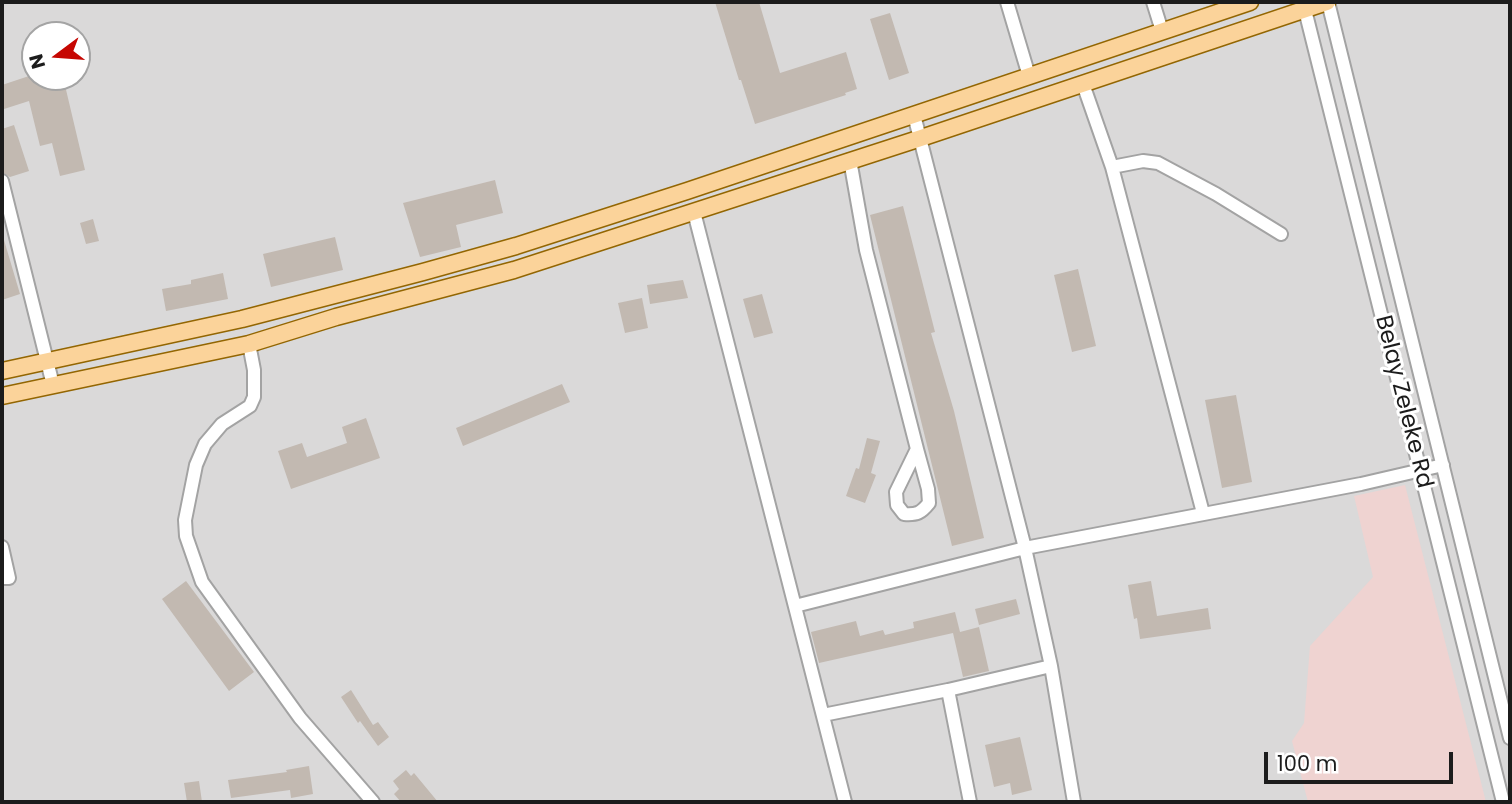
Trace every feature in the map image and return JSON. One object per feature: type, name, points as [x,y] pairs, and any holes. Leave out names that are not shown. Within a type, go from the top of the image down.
[{"type":"main road","points":[[2,372],[242,319],[423,272],[642,205],[1250,2]]},
{"type":"main road","points":[[2,396],[249,344],[335,317],[514,270],[921,138],[1304,5],[1328,2]]},
{"type":"main road","points":[[642,205],[648,225]]},
{"type":"street","points":[[1007,2],[1029,76]]},
{"type":"street","points":[[1153,2],[1162,31]]},
{"type":"street","name":"Belay Zeleke Rd","points":[[1328,2],[1510,738]]},
{"type":"street","name":"Belay Zeleke Rd","points":[[1304,5],[1503,802]]},
{"type":"street","points":[[1083,83],[1112,167],[1203,513]]},
{"type":"street","points":[[914,115],[1024,548],[1051,666],[1074,802]]},
{"type":"street","points":[[850,160],[866,250],[928,489],[929,503],[923,511],[915,515],[904,514],[897,505],[896,492],[917,449]]},
{"type":"street","points":[[1112,167],[1143,161],[1158,163],[1216,194],[1281,234]]},
{"type":"street","points":[[2,181],[53,385]]},
{"type":"street","points":[[694,212],[845,802]]},
{"type":"street","points":[[249,344],[254,370],[254,397],[250,406],[222,424],[205,444],[196,465],[185,520],[186,536],[202,582],[300,718],[373,802]]},
{"type":"street","points":[[795,606],[1024,548],[1443,465]]},
{"type":"street","points":[[2,547],[9,578],[2,578]]},
{"type":"street","points":[[823,715],[1051,666]]},
{"type":"street","points":[[948,690],[970,802]]},
{"type":"shaded area","points":[[2,2],[1510,2],[1510,802],[2,802]]},
{"type":"shaded area","points":[[1405,485],[1486,802],[1308,802],[1292,741],[1304,723],[1310,646],[1373,577],[1354,496]]},
{"type":"building","points":[[715,2],[759,2],[780,73],[846,52],[857,89],[845,93],[846,95],[755,124]]},
{"type":"building","points":[[890,13],[909,73],[889,80],[870,19]]},
{"type":"building","points":[[21,79],[21,91],[66,91],[85,170],[60,176],[52,143],[40,146],[29,101],[4,109],[2,85]]},
{"type":"building","points":[[14,125],[29,171],[10,177],[2,172],[2,129]]},
{"type":"building","points":[[495,180],[503,213],[456,225],[461,247],[420,257],[403,203]]},
{"type":"building","points":[[903,206],[935,332],[931,333],[954,411],[984,538],[952,546],[870,215]]},
{"type":"building","points":[[93,219],[99,241],[86,244],[80,223]]},
{"type":"building","points":[[335,237],[343,270],[271,287],[263,254]]},
{"type":"building","points":[[4,240],[20,294],[2,300],[2,241]]},
{"type":"building","points":[[1078,269],[1096,346],[1072,352],[1054,275]]},
{"type":"building","points":[[223,273],[228,299],[166,311],[162,289],[191,284],[191,280]]},
{"type":"building","points":[[683,280],[688,298],[650,304],[647,285]]},
{"type":"building","points":[[762,294],[773,333],[754,338],[743,299]]},
{"type":"building","points":[[642,298],[648,328],[625,333],[618,303]]},
{"type":"building","points":[[562,384],[570,402],[463,446],[456,428]]},
{"type":"building","points":[[1236,395],[1252,482],[1222,488],[1205,400]]},
{"type":"building","points":[[366,418],[380,458],[291,489],[278,451],[302,443],[307,457],[347,443],[342,427]]},
{"type":"building","points":[[867,438],[880,441],[871,473],[876,475],[865,503],[846,496],[856,468],[859,469]]},
{"type":"building","points":[[186,581],[254,672],[229,691],[162,599]]},
{"type":"building","points":[[1151,581],[1157,616],[1208,608],[1211,629],[1140,639],[1128,585]]},
{"type":"building","points":[[1016,599],[1020,614],[979,625],[975,609]]},
{"type":"building","points":[[955,612],[960,632],[979,627],[989,671],[963,677],[953,633],[819,663],[811,632],[856,621],[860,636],[883,630],[885,635],[914,628],[913,622]]},
{"type":"building","points":[[351,690],[373,725],[378,722],[389,737],[378,746],[360,721],[358,723],[341,697]]},
{"type":"building","points":[[1020,737],[1032,790],[1012,795],[1010,783],[994,787],[985,745]]},
{"type":"building","points":[[309,766],[313,794],[291,798],[290,790],[231,798],[228,780],[287,772],[286,770]]},
{"type":"building","points":[[406,770],[411,776],[414,773],[438,802],[401,802],[394,794],[399,789],[393,781]]},
{"type":"building","points":[[199,781],[202,802],[187,802],[184,783]]}]
